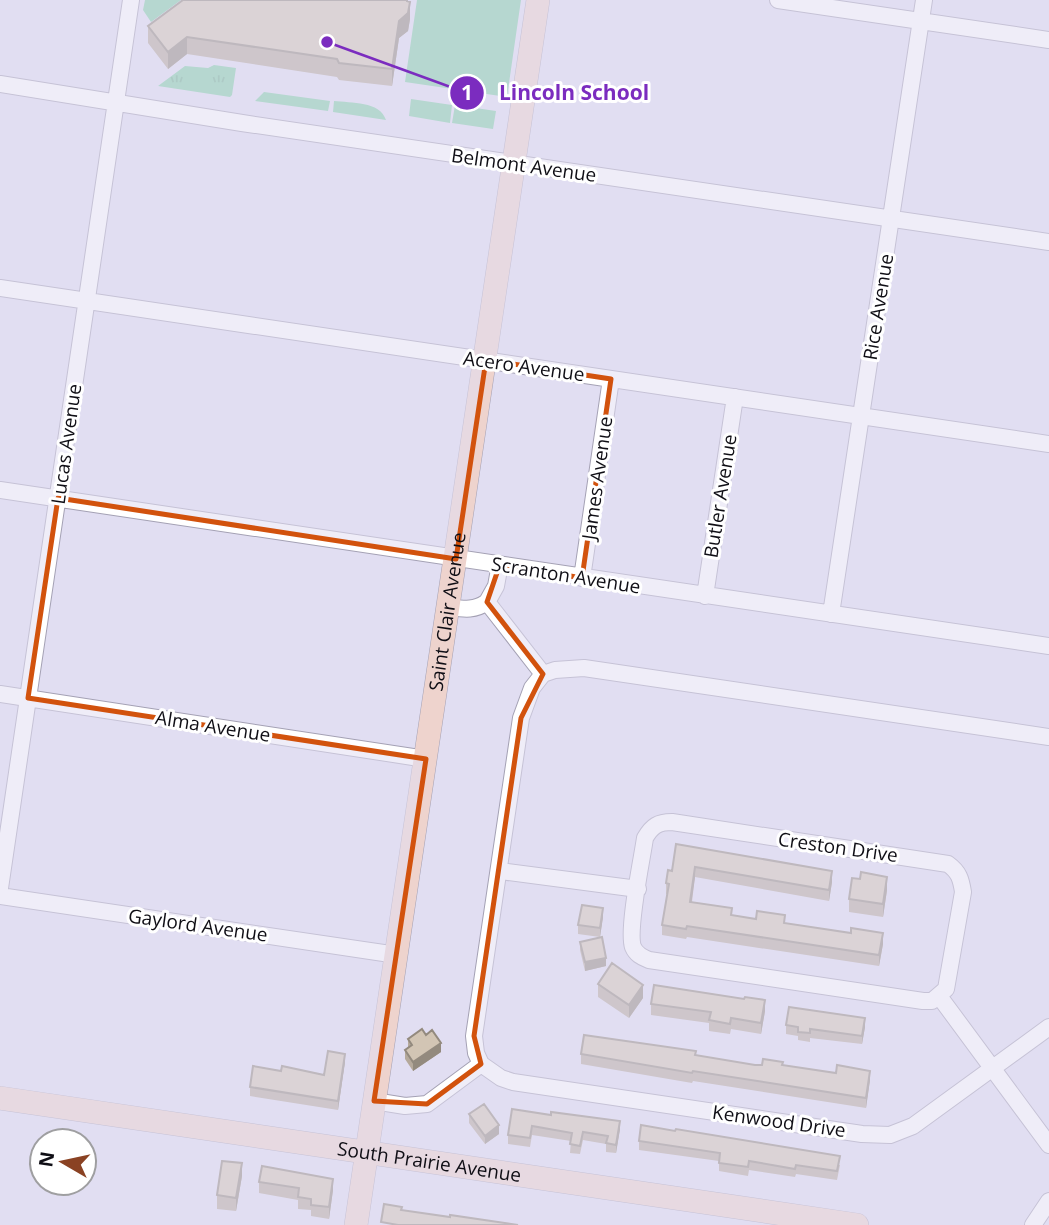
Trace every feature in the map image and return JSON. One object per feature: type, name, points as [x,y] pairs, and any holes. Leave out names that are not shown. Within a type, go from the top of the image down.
[{"type":"street","name":"Lucas Avenue","points":[[0,888],[131,0]]},
{"type":"street","name":"Saint Clair Avenue","points":[[356,1225],[538,0]]},
{"type":"street","points":[[778,0],[1049,40]]},
{"type":"street","name":"Rice Avenue","points":[[831,614],[924,0]]},
{"type":"street","name":"Belmont Avenue","points":[[0,84],[1049,242]]},
{"type":"street","name":"Acero Avenue","points":[[0,288],[1049,444]]},
{"type":"street","name":"James Avenue","points":[[582,578],[611,379]]},
{"type":"street","name":"Butler Avenue","points":[[705,596],[735,397]]},
{"type":"street","name":"Scranton Avenue","points":[[0,490],[1049,646]]},
{"type":"street","points":[[448,607],[470,610],[487,602],[496,586],[500,564]]},
{"type":"street","points":[[487,602],[543,674]]},
{"type":"street","points":[[374,1101],[405,1106],[427,1104],[481,1064],[476,1053],[474,1036],[521,718],[532,688],[543,674],[555,670],[584,668],[1049,737]]},
{"type":"street","name":"Alma Avenue","points":[[0,694],[426,759]]},
{"type":"street","name":"Creston Drive","points":[[665,822],[948,864],[957,871],[962,892],[949,978],[946,989],[939,996],[932,1001],[923,1001],[640,957],[632,944],[631,934],[645,838],[650,829],[665,822]]},
{"type":"street","points":[[500,871],[638,889]]},
{"type":"street","name":"Gaylord Avenue","points":[[0,896],[397,955]]},
{"type":"street","points":[[939,996],[1049,1145]]},
{"type":"street","name":"Kenwood Drive","points":[[481,1064],[501,1078],[513,1082],[890,1135],[913,1126],[1049,1027]]},
{"type":"street","name":"South Prairie Avenue","points":[[0,1098],[367,1152],[742,1216],[857,1225]]},
{"type":"street","points":[[1033,1225],[1049,1201]]},
{"type":"highlighted area","points":[[486,360],[611,379],[582,578],[500,564],[487,602],[543,674],[521,718],[474,1036],[481,1064],[427,1104],[374,1101],[426,759],[28,698],[58,498],[456,559]]},
{"type":"green space","points":[[145,0],[181,0],[151,22],[143,10]]},
{"type":"green space","points":[[417,0],[521,0],[507,97],[405,82]]},
{"type":"green space","points":[[214,65],[236,68],[230,97],[158,86],[185,66],[208,68]]},
{"type":"green space","points":[[264,92],[330,101],[328,111],[255,101]]},
{"type":"green space","points":[[411,99],[452,105],[450,123],[409,116]]},
{"type":"green space","points":[[334,101],[371,106],[378,109],[386,120],[333,112]]},
{"type":"green space","points":[[455,105],[496,111],[493,129],[452,123]]},
{"type":"building","points":[[183,0],[410,2],[408,13],[399,21],[392,69],[339,63],[337,59],[187,37],[168,52],[148,26]]},
{"type":"building","points":[[676,844],[832,871],[829,890],[695,867],[690,902],[732,908],[731,915],[756,919],[757,911],[785,915],[784,923],[851,933],[851,928],[883,933],[879,955],[687,926],[686,929],[662,925],[669,884],[666,883],[668,870],[672,871]]},
{"type":"building","points":[[861,872],[887,877],[883,904],[849,899],[852,878],[860,879]]},
{"type":"building","points":[[582,905],[603,908],[600,928],[578,925]]},
{"type":"building","points":[[602,937],[606,958],[585,962],[580,942]]},
{"type":"building","points":[[612,963],[643,985],[629,1005],[598,984]]},
{"type":"building","points":[[654,985],[765,1000],[761,1023],[731,1018],[730,1024],[709,1020],[711,1012],[651,1004]]},
{"type":"building","points":[[789,1007],[865,1018],[862,1036],[810,1029],[810,1033],[798,1032],[798,1027],[786,1025]]},
{"type":"building","points":[[422,1029],[426,1035],[432,1030],[441,1043],[413,1062],[405,1050],[412,1045],[408,1039]]},
{"type":"building","points":[[584,1035],[696,1051],[695,1055],[755,1065],[762,1065],[763,1059],[783,1062],[782,1065],[836,1073],[837,1065],[870,1071],[866,1098],[581,1054]]},
{"type":"building","points":[[328,1051],[345,1054],[338,1101],[250,1087],[253,1066],[281,1071],[282,1066],[324,1075]]},
{"type":"building","points":[[484,1104],[499,1125],[485,1136],[469,1114]]},
{"type":"building","points":[[512,1109],[620,1121],[616,1145],[606,1143],[608,1136],[583,1132],[580,1146],[570,1144],[572,1133],[532,1126],[530,1138],[508,1135]]},
{"type":"building","points":[[641,1125],[840,1156],[837,1171],[796,1165],[795,1169],[749,1161],[748,1167],[719,1163],[720,1153],[639,1141]]},
{"type":"building","points":[[222,1161],[242,1163],[236,1198],[217,1195]]},
{"type":"building","points":[[262,1166],[333,1179],[329,1207],[311,1205],[311,1199],[298,1197],[299,1188],[259,1182]]},
{"type":"building","points":[[384,1204],[402,1207],[401,1210],[518,1225],[398,1225],[381,1222]]},
{"type":"place","name":"Lincoln School","points":[[327,42]]}]
